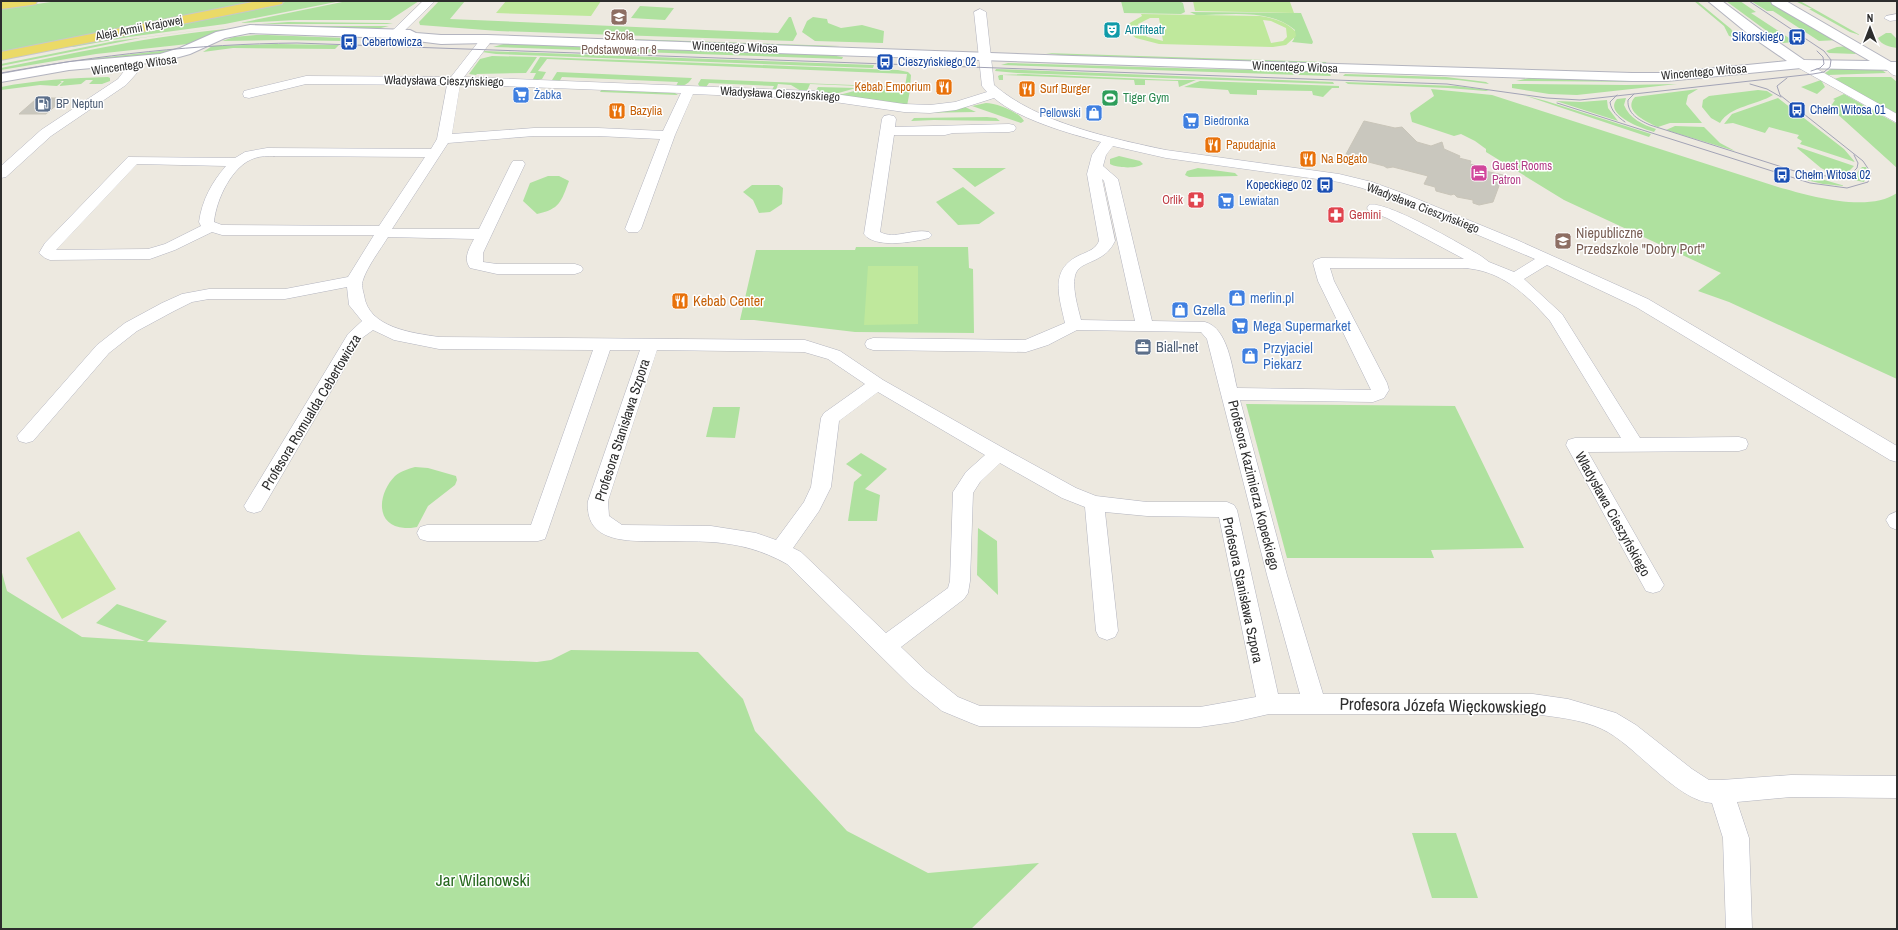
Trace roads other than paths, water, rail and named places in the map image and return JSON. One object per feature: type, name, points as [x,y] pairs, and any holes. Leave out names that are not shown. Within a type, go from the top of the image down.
[{"type":"main road","points":[[1,5],[23,1]]},
{"type":"main road","name":"Aleja Armii Krajowej","points":[[1,56],[277,1]]},
{"type":"street","points":[[395,34],[429,1]]},
{"type":"street","points":[[1714,1],[1771,44],[1801,64],[1897,119]]},
{"type":"street","points":[[1777,1],[1875,57],[1895,66]]},
{"type":"street","points":[[980,12],[988,86],[995,94]]},
{"type":"street","name":"Wincentego Witosa","points":[[1,81],[176,60],[193,54],[219,40],[246,33],[335,32],[395,34],[420,39],[486,39],[984,57],[1607,76],[1667,77],[1801,64],[1895,66]]},
{"type":"street","points":[[26,436],[103,348],[131,327],[168,307],[188,298],[203,295],[285,294],[354,281],[383,232],[444,139],[455,80],[486,39]]},
{"type":"street","points":[[1759,58],[1767,51],[1771,44]]},
{"type":"street","name":"Wincentego Witosa","points":[[1607,76],[1639,70],[1759,58],[1789,56],[1875,57]]},
{"type":"street","points":[[1,174],[41,137],[122,82],[137,64]]},
{"type":"street","name":"Wincentego Witosa","points":[[1,78],[69,66],[137,64]]},
{"type":"street","name":"Władysława Cieszyńskiego","points":[[248,94],[306,80],[455,80],[814,95],[921,109],[949,107],[995,94],[1041,118],[1110,141],[1166,154],[1339,178],[1368,185],[1400,197],[1546,259],[1642,303],[1897,455]]},
{"type":"street","points":[[633,229],[668,135],[689,89]]},
{"type":"street","points":[[893,106],[890,114],[872,234],[876,237],[896,239],[924,235]]},
{"type":"street","points":[[888,131],[945,131],[952,128],[1008,128]]},
{"type":"street","points":[[444,139],[534,132],[598,132],[668,135]]},
{"type":"street","points":[[1074,325],[1067,281],[1068,273],[1072,267],[1083,259],[1101,250],[1106,245],[1107,241],[1094,179],[1099,155],[1110,141]]},
{"type":"street","points":[[434,153],[266,152],[252,154],[239,162],[216,190],[211,198],[206,222],[210,227],[222,230],[383,232],[392,234],[484,234]]},
{"type":"street","points":[[210,227],[170,247],[150,254],[50,255],[46,253],[50,246],[133,160],[239,162]]},
{"type":"street","points":[[518,164],[474,252],[476,265],[497,270],[575,269]]},
{"type":"street","points":[[1097,168],[1111,179],[1145,326]]},
{"type":"street","name":"Władysława Cieszyńskiego","points":[[1374,208],[1392,215],[1476,259],[1486,267]]},
{"type":"street","points":[[1512,280],[1546,259]]},
{"type":"street","name":"Władysława Cieszyńskiego","points":[[1230,394],[1373,396],[1378,394],[1380,390],[1378,383],[1326,282],[1321,264],[1461,265],[1486,267],[1501,272],[1512,280],[1545,306],[1556,318],[1634,444]]},
{"type":"street","name":"Profesora Romualda Cebertowicza","points":[[354,281],[357,305],[372,322],[385,330],[400,336],[439,343],[805,346],[820,350]]},
{"type":"street","name":"Profesora Romualda Cebertowicza","points":[[254,506],[356,334],[372,322]]},
{"type":"street","name":"Profesora Kazimierza Kopeckiego","points":[[873,344],[1026,346],[1042,341],[1074,325],[1204,327],[1211,332],[1215,337],[1277,575],[1314,703]]},
{"type":"street","points":[[427,533],[538,533],[603,345]]},
{"type":"street","name":"Profesora Stanisława Szpora","points":[[650,345],[598,500],[596,510],[600,522],[612,530],[621,533],[738,536],[781,549],[794,558],[919,679],[950,704],[979,716],[1165,718]]},
{"type":"street","name":"Profesora Stanisława Szpora","points":[[820,350],[834,355],[877,384],[998,454],[1069,493],[1094,503],[1147,509],[1227,510],[1269,704]]},
{"type":"street","points":[[781,549],[812,506],[821,487],[830,418],[877,384]]},
{"type":"street","points":[[1634,444],[1739,444]]},
{"type":"street","name":"Władysława Cieszyńskiego","points":[[1634,444],[1574,445],[1653,585]]},
{"type":"street","points":[[885,646],[957,593],[960,581],[963,492],[973,477],[998,454]]},
{"type":"street","points":[[1094,503],[1108,632]]},
{"type":"street","name":"Profesora Józefa Więckowskiego","points":[[1165,718],[1206,716],[1234,712],[1269,704],[1533,704],[1568,709],[1608,720],[1683,777],[1705,791],[1721,792],[1791,786],[1897,787]]},
{"type":"street","points":[[1721,792],[1736,838],[1739,929]]},
{"type":"tram line","points":[[1616,96],[1813,74],[1824,72],[1830,67],[1831,60],[1824,51],[1749,1]]},
{"type":"tram line","points":[[1,73],[111,56],[185,48],[297,43],[1447,84],[1547,98],[1580,100],[1616,96]]},
{"type":"tram line","points":[[1811,71],[1820,68],[1824,64],[1823,57],[1817,51]]},
{"type":"tram line","points":[[1557,103],[1810,183],[1847,188],[1868,182],[1871,173],[1863,161],[1780,95],[1777,86],[1787,78]]},
{"type":"tram line","points":[[1750,84],[1767,89],[1781,97]]},
{"type":"tram line","points":[[1634,94],[1628,100],[1629,109],[1634,116],[1650,125],[1804,174],[1838,177],[1852,173],[1857,168],[1858,163],[1854,155]]},
{"type":"tram line","points":[[1616,96],[1610,102],[1612,108],[1615,114],[1625,122]]},
{"type":"place","name":"Szkoła Podstawowa nr 8","points":[[619,17]]},
{"type":"place","name":"Amfiteatr","points":[[1112,30]]},
{"type":"place","name":"Sikorskiego","points":[[1797,37]]},
{"type":"place","name":"Cebertowicza","points":[[349,42]]},
{"type":"place","name":"Cieszyńskiego 02","points":[[885,62]]},
{"type":"place","name":"Kebab Emporium","points":[[944,87]]},
{"type":"place","name":"Surf Burger","points":[[1027,89]]},
{"type":"place","name":"Żabka","points":[[521,95]]},
{"type":"place","name":"Tiger Gym","points":[[1110,98]]},
{"type":"place","name":"BP Neptun","points":[[43,104]]},
{"type":"place","name":"Chełm Witosa 01","points":[[1797,110]]},
{"type":"place","name":"Bazylia","points":[[617,111]]},
{"type":"place","name":"Pellowski","points":[[1094,113]]},
{"type":"place","name":"Biedronka","points":[[1191,121]]},
{"type":"place","name":"Papudajnia","points":[[1213,145]]},
{"type":"place","name":"Na Bogato","points":[[1308,159]]},
{"type":"place","name":"Guest Rooms Patron","points":[[1479,173]]},
{"type":"place","name":"Chełm Witosa 02","points":[[1782,175]]},
{"type":"place","name":"Kopeckiego 02","points":[[1325,185]]},
{"type":"place","name":"Orlik","points":[[1196,200]]},
{"type":"place","name":"Lewiatan","points":[[1226,201]]},
{"type":"place","name":"Gemini","points":[[1336,215]]},
{"type":"place","name":"Niepubliczne Przedszkole \"Dobry Port\"","points":[[1563,241]]},
{"type":"place","name":"merlin.pl","points":[[1237,298]]},
{"type":"place","name":"Kebab Center","points":[[680,301]]},
{"type":"place","name":"Gzella","points":[[1180,310]]},
{"type":"place","name":"Mega Supermarket","points":[[1240,326]]},
{"type":"place","name":"Biall-net","points":[[1143,347]]},
{"type":"place","name":"Przyjaciel Piekarz","points":[[1250,356]]},
{"type":"park label","name":"Jar Wilanowski","points":[[483,879]]}]
